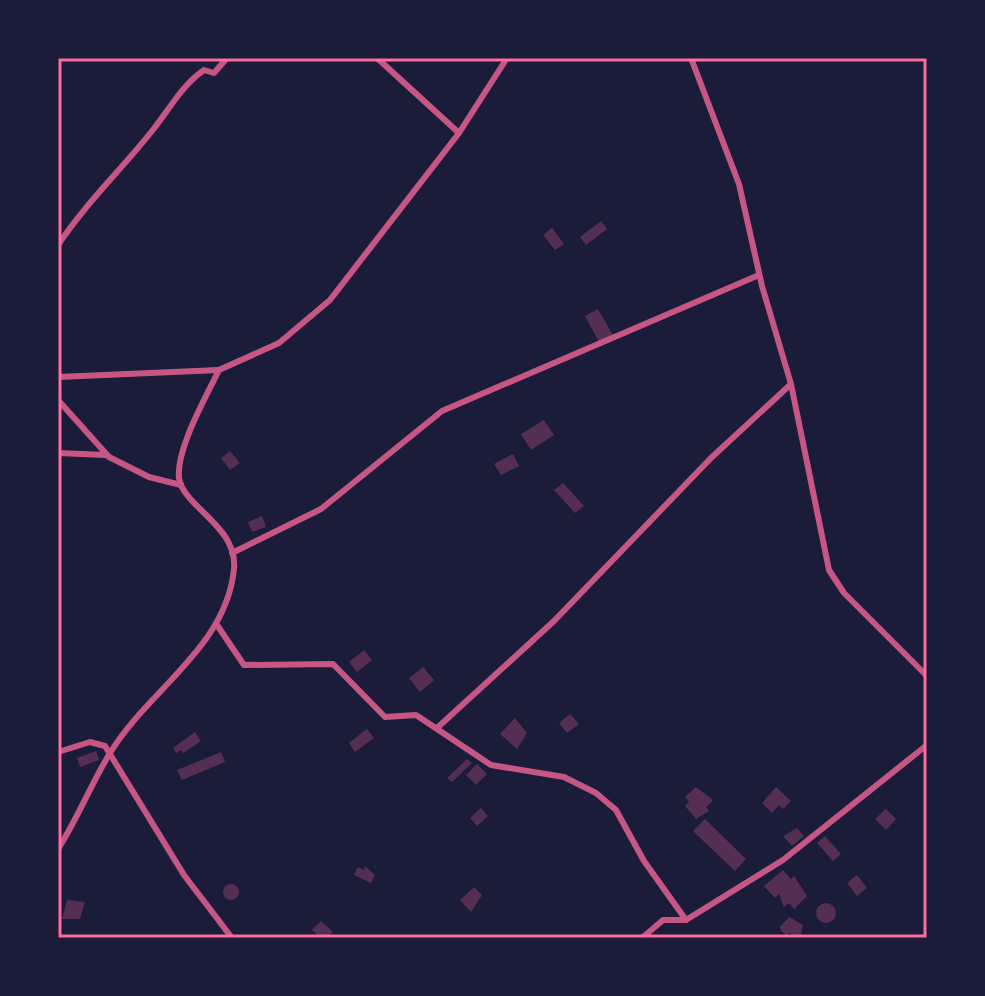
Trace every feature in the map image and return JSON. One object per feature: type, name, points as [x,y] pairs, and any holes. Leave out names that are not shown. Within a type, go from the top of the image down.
[{"type":"street","points":[[58,245],[87,203],[151,132],[194,77],[204,70],[214,73],[227,58]]},
{"type":"street","points":[[377,58],[459,133]]},
{"type":"street","points":[[58,377],[219,370],[279,343],[323,307],[370,252],[459,133],[507,58]]},
{"type":"street","points":[[691,58],[739,184],[759,275],[791,384],[829,570],[844,593],[927,676]]},
{"type":"street","points":[[232,553],[321,509],[442,411],[759,275]]},
{"type":"street","points":[[181,485],[183,453],[219,370]]},
{"type":"street","points":[[437,728],[554,621],[711,458],[791,384]]},
{"type":"street","points":[[58,400],[107,456],[149,477],[181,485],[222,533],[232,553],[232,579],[217,625],[110,752],[58,849]]},
{"type":"street","points":[[58,453],[107,456]]},
{"type":"street","points":[[217,625],[244,665],[333,664],[380,715],[416,715],[463,750],[491,765],[564,777],[596,793],[616,810],[644,861],[686,920]]},
{"type":"street","points":[[58,752],[90,742],[105,746],[184,875],[232,938]]},
{"type":"street","points":[[642,938],[663,920],[686,920],[783,860],[927,745]]},
{"type":"building","points":[[601,221],[607,229],[586,245],[580,237]]},
{"type":"building","points":[[552,228],[564,244],[555,250],[543,235]]},
{"type":"building","points":[[598,309],[613,335],[599,342],[585,316]]},
{"type":"building","points":[[544,420],[554,435],[531,450],[521,434]]},
{"type":"building","points":[[230,451],[240,463],[230,470],[221,458]]},
{"type":"building","points":[[513,454],[519,466],[501,475],[494,464]]},
{"type":"building","points":[[563,483],[584,506],[575,513],[554,490]]},
{"type":"building","points":[[262,516],[266,527],[252,532],[248,522]]},
{"type":"building","points":[[364,650],[372,660],[357,672],[349,662]]},
{"type":"building","points":[[423,667],[434,680],[420,692],[409,678]]},
{"type":"building","points":[[570,714],[579,724],[567,733],[559,723]]},
{"type":"building","points":[[515,718],[527,733],[517,749],[500,734]]},
{"type":"building","points":[[367,729],[374,738],[355,752],[349,743]]},
{"type":"building","points":[[195,732],[201,741],[183,753],[181,750],[176,753],[173,748]]},
{"type":"building","points":[[96,751],[99,760],[80,767],[77,758]]},
{"type":"building","points":[[221,752],[225,762],[182,780],[177,770]]},
{"type":"building","points":[[467,759],[472,763],[452,782],[447,778]]},
{"type":"building","points":[[477,764],[487,774],[476,785],[466,775]]},
{"type":"building","points":[[696,787],[713,800],[706,807],[709,811],[696,819],[685,806],[689,802],[685,797]]},
{"type":"building","points":[[776,787],[791,801],[783,809],[779,805],[772,813],[762,803]]},
{"type":"building","points":[[481,808],[488,816],[477,826],[470,818]]},
{"type":"building","points":[[886,809],[896,819],[886,830],[875,819]]},
{"type":"building","points":[[705,819],[746,859],[735,871],[693,831]]},
{"type":"building","points":[[797,828],[804,836],[792,846],[783,836]]},
{"type":"building","points":[[825,836],[841,854],[833,861],[817,843]]},
{"type":"building","points":[[365,866],[375,875],[371,883],[354,875],[358,867],[364,870]]},
{"type":"building","points":[[783,870],[791,879],[794,876],[807,896],[794,909],[789,903],[784,907],[779,894],[775,898],[764,886]]},
{"type":"building","points":[[857,875],[867,888],[857,896],[847,883]]},
{"type":"building","points":[[228,884],[234,884],[239,892],[237,898],[228,900],[223,895],[223,889]]},
{"type":"building","points":[[474,887],[482,895],[471,912],[460,900]]},
{"type":"building","points":[[67,900],[85,902],[80,919],[62,919]]},
{"type":"building","points":[[826,903],[833,906],[836,913],[833,920],[826,923],[819,920],[816,913],[819,906]]},
{"type":"building","points":[[789,917],[803,925],[800,938],[789,933],[787,936],[781,931],[780,927]]},
{"type":"building","points":[[321,921],[333,932],[327,938],[321,938],[312,930]]}]
